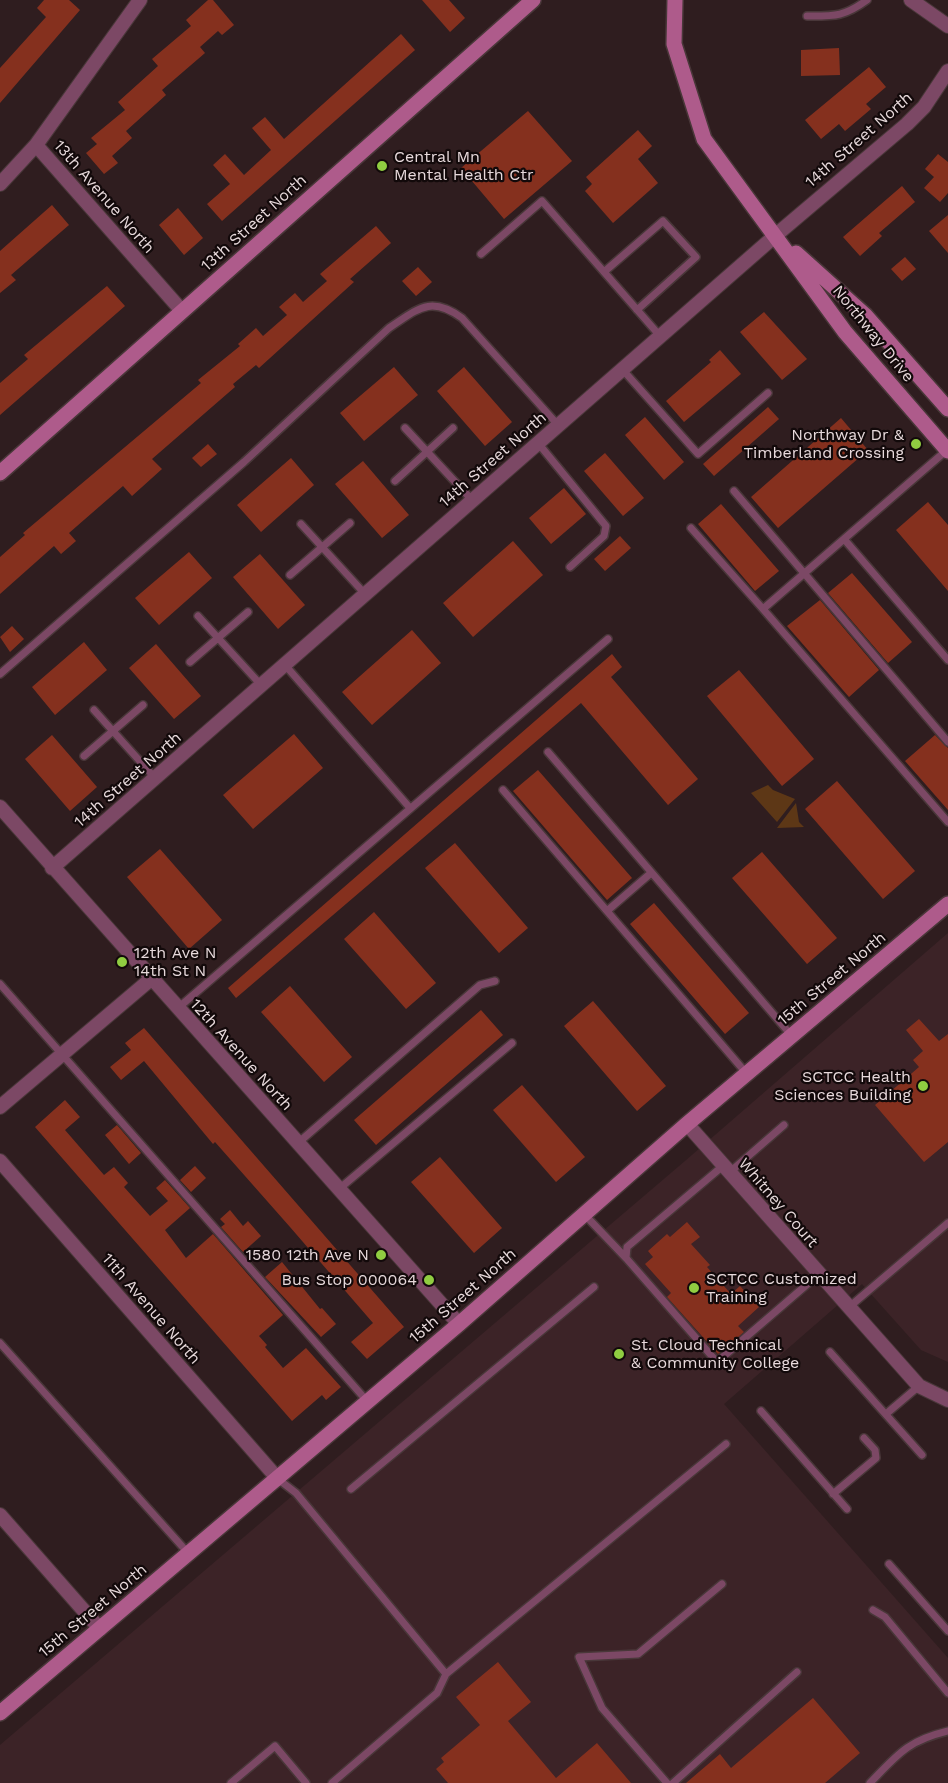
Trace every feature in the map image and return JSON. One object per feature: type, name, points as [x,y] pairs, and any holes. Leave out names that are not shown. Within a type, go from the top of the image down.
[{"type":"street","points":[[36,145],[140,0]]},
{"type":"street","name":"Northway Drive","points":[[675,0],[674,44],[704,138],[845,332],[947,450]]},
{"type":"street","points":[[911,0],[948,26]]},
{"type":"street","name":"13th Street North","points":[[0,473],[530,1]]},
{"type":"street","name":"14th Street North","points":[[52,868],[622,369],[907,124],[924,106],[948,71]]},
{"type":"street","name":"13th Avenue North","points":[[0,184],[36,145],[182,311]]},
{"type":"street","name":"Northway Drive","points":[[776,235],[866,315],[948,409]]},
{"type":"street","name":"12th Avenue North","points":[[0,807],[459,1324]]},
{"type":"street","name":"15th Street North","points":[[4,1706],[100,1629],[278,1479],[687,1124],[948,904]]},
{"type":"street","points":[[0,1107],[152,979]]},
{"type":"street","name":"Whitney Court","points":[[687,1124],[919,1386],[948,1400]]},
{"type":"street","name":"11th Avenue North","points":[[0,1161],[278,1479]]},
{"type":"street","points":[[0,1515],[100,1629]]},
{"type":"lane","points":[[807,16],[838,16],[850,13],[867,0]]},
{"type":"lane","points":[[481,254],[542,201],[660,336]]},
{"type":"lane","points":[[604,272],[663,221],[696,257],[637,310]]},
{"type":"lane","points":[[0,674],[244,462],[389,328],[416,310],[432,304],[444,306],[462,318],[558,425]]},
{"type":"lane","points":[[622,369],[698,454],[768,393]]},
{"type":"lane","points":[[405,428],[472,500]]},
{"type":"lane","points":[[395,481],[453,428]]},
{"type":"lane","points":[[538,443],[606,526],[604,536],[570,567]]},
{"type":"lane","points":[[763,609],[947,450]]},
{"type":"lane","points":[[734,491],[948,741]]},
{"type":"lane","points":[[290,575],[350,522]]},
{"type":"lane","points":[[301,524],[365,594]]},
{"type":"lane","points":[[691,528],[948,822]]},
{"type":"lane","points":[[844,539],[948,660]]},
{"type":"lane","points":[[190,662],[248,612]]},
{"type":"lane","points":[[198,616],[261,685]]},
{"type":"lane","points":[[177,1008],[608,639]]},
{"type":"lane","points":[[285,665],[410,808]]},
{"type":"lane","points":[[84,756],[143,705]]},
{"type":"lane","points":[[94,710],[154,778]]},
{"type":"lane","points":[[548,753],[792,1036]]},
{"type":"lane","points":[[503,790],[747,1074]]},
{"type":"lane","points":[[607,911],[651,873]]},
{"type":"lane","points":[[298,1143],[480,985],[495,981]]},
{"type":"lane","points":[[0,984],[368,1402]]},
{"type":"lane","points":[[339,1190],[512,1043]]},
{"type":"lane","points":[[626,1258],[627,1247],[784,1125]]},
{"type":"lane","points":[[584,1214],[626,1258],[717,1362],[819,1275]]},
{"type":"lane","points":[[848,1308],[948,1223]]},
{"type":"lane","points":[[351,1489],[594,1287]]},
{"type":"lane","points":[[0,1343],[189,1554]]},
{"type":"lane","points":[[830,1352],[922,1455]]},
{"type":"lane","points":[[886,1414],[919,1386]]},
{"type":"lane","points":[[761,1412],[847,1509]]},
{"type":"lane","points":[[833,1494],[876,1458],[875,1450],[864,1438]]},
{"type":"lane","points":[[332,1783],[437,1693],[446,1674],[726,1444]]},
{"type":"lane","points":[[278,1479],[296,1493],[446,1674]]},
{"type":"lane","points":[[889,1564],[948,1631]]},
{"type":"lane","points":[[667,1783],[602,1708],[579,1657],[638,1654],[722,1584]]},
{"type":"lane","points":[[873,1610],[885,1617],[948,1693]]},
{"type":"lane","points":[[673,1783],[797,1672]]},
{"type":"lane","points":[[870,1783],[900,1750],[926,1737],[948,1731]]},
{"type":"lane","points":[[231,1783],[275,1746],[306,1783]]},
{"type":"shaded area","points":[[768,785],[773,790],[795,799],[777,822],[751,793]]},
{"type":"shaded area","points":[[796,803],[799,822],[804,827],[777,828]]},
{"type":"shaded area","name":"St. Cloud Technical & Community College","points":[[948,933],[948,1362],[921,1350],[862,1284],[724,1404],[948,1658],[948,1783],[0,1783],[0,1745],[685,1161]]},
{"type":"building","points":[[44,0],[69,0],[80,10],[0,103],[0,68],[46,17],[37,8]]},
{"type":"building","points":[[208,0],[213,0],[234,25],[222,35],[218,31],[200,47],[205,53],[162,90],[166,95],[126,131],[132,138],[112,156],[118,163],[104,174],[86,153],[97,144],[91,138],[125,110],[118,102],[158,66],[152,59],[191,26],[186,20]]},
{"type":"building","points":[[422,0],[449,0],[465,18],[450,32]]},
{"type":"building","points":[[401,34],[415,50],[222,221],[207,204],[230,184],[213,165],[225,154],[244,175],[271,150],[252,128],[265,117],[284,139]]},
{"type":"building","points":[[839,48],[840,75],[801,76],[801,50]]},
{"type":"building","points":[[869,67],[886,87],[866,104],[871,109],[845,131],[839,124],[821,139],[805,120]]},
{"type":"building","points":[[528,111],[572,161],[504,219],[461,168]]},
{"type":"building","points":[[638,130],[652,146],[638,159],[658,183],[613,223],[585,191],[592,184],[586,177]]},
{"type":"building","points":[[938,154],[948,162],[948,193],[940,202],[924,188],[934,177],[925,169]]},
{"type":"building","points":[[902,186],[915,202],[879,233],[882,236],[860,256],[843,237]]},
{"type":"building","points":[[52,205],[69,225],[11,275],[16,280],[0,293],[0,251]]},
{"type":"building","points":[[178,208],[203,238],[184,255],[159,225]]},
{"type":"building","points":[[948,215],[948,253],[929,231]]},
{"type":"building","points":[[376,226],[391,243],[350,279],[354,282],[259,368],[256,365],[233,384],[235,387],[152,459],[162,469],[132,496],[123,486],[69,533],[76,541],[61,554],[54,546],[0,594],[0,557],[25,535],[23,533],[201,383],[198,380],[240,346],[238,344],[256,328],[263,336],[287,315],[279,307],[295,293],[303,302],[327,281],[320,274]]},
{"type":"building","points":[[905,257],[916,269],[902,281],[891,269]]},
{"type":"building","points":[[418,267],[432,282],[416,296],[402,281]]},
{"type":"building","points":[[107,286],[125,306],[0,415],[0,383],[28,359],[24,355]]},
{"type":"building","points":[[764,312],[807,359],[782,380],[740,332]]},
{"type":"building","points":[[720,350],[741,374],[684,422],[666,401],[711,362],[709,360]]},
{"type":"building","points":[[394,367],[418,395],[364,441],[340,413]]},
{"type":"building","points":[[464,367],[512,422],[485,446],[437,391]]},
{"type":"building","points":[[768,407],[779,419],[714,476],[703,464]]},
{"type":"building","points":[[645,417],[684,462],[664,480],[625,435]]},
{"type":"building","points":[[841,418],[868,450],[778,528],[751,497]]},
{"type":"building","points":[[208,444],[217,454],[201,467],[192,458]]},
{"type":"building","points":[[605,453],[644,498],[623,516],[584,471]]},
{"type":"building","points":[[291,458],[314,485],[261,532],[237,505]]},
{"type":"building","points":[[363,461],[409,515],[382,538],[335,484]]},
{"type":"building","points":[[564,488],[586,514],[551,544],[529,518]]},
{"type":"building","points":[[928,502],[948,525],[948,591],[896,530]]},
{"type":"building","points":[[721,504],[779,571],[755,591],[698,524]]},
{"type":"building","points":[[620,536],[631,548],[605,571],[594,559]]},
{"type":"building","points":[[513,541],[543,575],[473,637],[443,603]]},
{"type":"building","points":[[189,552],[212,578],[159,625],[135,598]]},
{"type":"building","points":[[260,554],[305,605],[278,629],[233,577]]},
{"type":"building","points":[[852,573],[912,642],[888,663],[828,593]]},
{"type":"building","points":[[820,600],[879,670],[849,697],[787,626]]},
{"type":"building","points":[[12,626],[24,639],[10,652],[0,637]]},
{"type":"building","points":[[412,630],[441,663],[372,725],[342,692]]},
{"type":"building","points":[[84,642],[107,670],[55,715],[32,687]]},
{"type":"building","points":[[156,644],[201,696],[174,719],[129,668]]},
{"type":"building","points":[[612,654],[622,667],[611,677],[698,779],[668,805],[581,703],[236,998],[228,988]]},
{"type":"building","points":[[739,670],[814,759],[782,786],[707,696]]},
{"type":"building","points":[[294,734],[323,768],[253,829],[223,795]]},
{"type":"building","points":[[52,735],[97,787],[70,811],[25,759]]},
{"type":"building","points":[[935,735],[948,748],[948,810],[905,761]]},
{"type":"building","points":[[538,770],[632,878],[607,900],[513,791]]},
{"type":"building","points":[[837,781],[915,871],[883,899],[805,809]]},
{"type":"building","points":[[455,843],[528,928],[499,953],[425,868]]},
{"type":"building","points":[[160,849],[222,920],[189,949],[127,877]]},
{"type":"building","points":[[762,852],[837,938],[807,964],[732,878]]},
{"type":"building","points":[[654,903],[749,1013],[725,1034],[630,924]]},
{"type":"building","points":[[374,912],[436,983],[406,1009],[344,939]]},
{"type":"building","points":[[290,986],[352,1057],[324,1082],[261,1012]]},
{"type":"building","points":[[593,1001],[666,1086],[637,1111],[564,1026]]},
{"type":"building","points":[[481,1010],[503,1035],[376,1145],[354,1120]]},
{"type":"building","name":"SCTCC Health Sciences Building","points":[[919,1019],[939,1041],[948,1034],[948,1142],[924,1162],[875,1105],[919,1067],[913,1060],[923,1051],[906,1030]]},
{"type":"building","points":[[144,1028],[404,1327],[367,1359],[351,1342],[373,1323],[215,1142],[213,1144],[144,1061],[121,1080],[110,1067],[131,1050],[125,1043]]},
{"type":"building","points":[[522,1085],[585,1157],[556,1182],[493,1110]]},
{"type":"building","points":[[65,1100],[80,1117],[65,1130],[104,1175],[114,1167],[128,1183],[124,1187],[150,1216],[168,1201],[156,1188],[165,1180],[190,1208],[165,1230],[186,1258],[213,1234],[283,1315],[259,1336],[283,1368],[306,1348],[341,1387],[326,1400],[322,1395],[292,1421],[35,1127]]},
{"type":"building","points":[[117,1125],[141,1153],[129,1164],[105,1135]]},
{"type":"building","points":[[440,1157],[502,1228],[474,1253],[411,1182]]},
{"type":"building","points":[[195,1166],[206,1178],[191,1192],[180,1180]]},
{"type":"building","points":[[230,1210],[243,1226],[248,1221],[261,1236],[243,1252],[221,1227],[225,1224],[220,1219]]},
{"type":"building","name":"SCTCC Customized Training","points":[[687,1222],[700,1237],[691,1244],[710,1265],[707,1267],[731,1294],[740,1286],[759,1307],[738,1326],[744,1332],[718,1354],[667,1297],[671,1293],[645,1264],[653,1257],[648,1251],[667,1234],[670,1237]]},
{"type":"building","points":[[282,1262],[320,1309],[322,1308],[336,1324],[321,1337],[265,1277]]},
{"type":"building","points":[[498,1662],[531,1702],[508,1721],[556,1778],[597,1743],[631,1783],[448,1783],[436,1769],[444,1762],[441,1758],[480,1725],[456,1697]]},
{"type":"building","points":[[813,1698],[860,1753],[825,1783],[686,1783],[720,1754],[731,1768]]},
{"type":"place","name":"Central Mn Mental Health Ctr","points":[[382,166]]},
{"type":"place","name":"Northway Dr & Timberland Crossing","points":[[916,444]]},
{"type":"place","name":"12th Ave N 14th St N","points":[[122,962]]},
{"type":"place","name":"SCTCC Health Sciences Building","points":[[923,1086]]},
{"type":"place","name":"1580 12th Ave N","points":[[381,1255]]},
{"type":"place","name":"Bus Stop 000064","points":[[429,1280]]},
{"type":"place","name":"SCTCC Customized Training","points":[[694,1288]]},
{"type":"place","name":"St. Cloud Technical & Community College","points":[[619,1354]]}]
